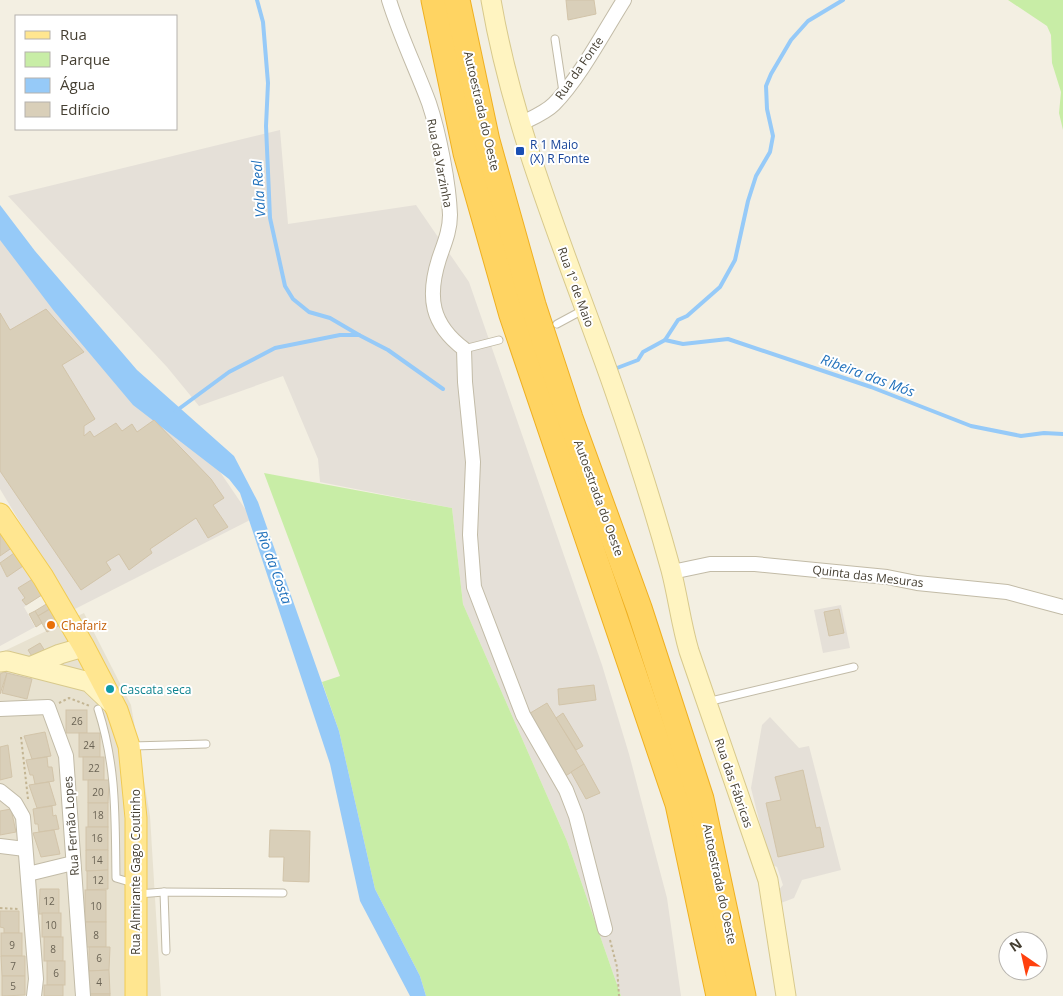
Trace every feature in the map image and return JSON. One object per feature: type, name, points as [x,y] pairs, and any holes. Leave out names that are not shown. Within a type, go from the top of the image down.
[{"type":"highway","name":"Autoestrada do Oeste","points":[[434,0],[466,152],[512,315],[678,804],[719,996]]},
{"type":"highway","name":"Autoestrada do Oeste","points":[[457,0],[487,141],[533,305],[570,418],[639,608],[702,799],[743,996]]},
{"type":"main road","name":"Rua Almirante Gago Coutinho","points":[[0,514],[43,577],[84,647],[107,709],[129,746],[135,788],[136,996]]},
{"type":"street","name":"Rua da Varzinha","points":[[389,0],[408,54],[429,104],[450,201],[450,226],[439,261],[432,302],[438,320],[448,337],[464,349]]},
{"type":"street","name":"Rua 1º de Maio","points":[[491,0],[520,124],[551,220],[613,386],[672,572]]},
{"type":"street","name":"Rua da Fonte","points":[[520,124],[545,111],[563,92],[624,0]]},
{"type":"street","points":[[464,349],[465,382],[474,462],[470,526],[474,587],[523,715],[566,790],[576,816],[605,929]]},
{"type":"street","name":"Quinta das Mesuras","points":[[672,572],[710,564],[755,564],[887,577],[1007,592],[1063,607]]},
{"type":"street","name":"Rua das Fábricas","points":[[672,572],[681,623],[707,702],[771,879],[786,996]]},
{"type":"street","points":[[60,654],[73,628]]},
{"type":"street","points":[[32,666],[60,654],[84,647]]},
{"type":"street","points":[[57,675],[70,665],[84,647]]},
{"type":"street","points":[[0,662],[7,661],[32,666],[57,675],[89,682],[107,709]]},
{"type":"street","points":[[0,709],[48,707]]},
{"type":"street","name":"Rua Fernão Lopes","points":[[48,707],[66,756],[83,996]]},
{"type":"street","points":[[0,791],[15,803],[23,817],[36,979],[34,996]]},
{"type":"street","points":[[0,846],[25,849]]},
{"type":"street","points":[[28,874],[73,863]]},
{"type":"lane","points":[[555,39],[563,92]]},
{"type":"lane","points":[[557,324],[584,310]]},
{"type":"lane","points":[[464,349],[499,340]]},
{"type":"lane","points":[[707,702],[854,667]]},
{"type":"lane","points":[[107,709],[109,744],[114,772],[116,878],[136,889],[164,892],[283,893]]},
{"type":"lane","points":[[129,746],[206,744]]},
{"type":"lane","points":[[164,892],[166,951]]},
{"type":"path","points":[[48,707],[69,698],[107,709]]},
{"type":"path","points":[[22,737],[29,813],[23,817]]},
{"type":"path","points":[[0,908],[31,910]]},
{"type":"path","points":[[605,929],[617,967],[619,996]]},
{"type":"shaded area","points":[[280,130],[288,224],[416,205],[469,282],[602,665],[629,754],[667,898],[681,996],[621,996],[567,841],[463,604],[452,508],[320,482],[318,459],[283,376],[199,406],[167,367],[8,196]]},
{"type":"shaded area","points":[[0,227],[203,447],[252,519],[73,610],[0,489]]},
{"type":"shaded area","points":[[0,524],[47,592],[24,607],[35,627],[0,646]]},
{"type":"shaded area","points":[[841,605],[850,648],[823,653],[814,610]]},
{"type":"shaded area","points":[[84,613],[131,705],[150,816],[161,996],[0,996],[0,653]]},
{"type":"shaded area","points":[[770,717],[799,748],[809,746],[841,870],[802,880],[794,898],[781,903],[777,892],[783,885],[777,867],[770,864],[751,788],[762,725]]},
{"type":"green space","points":[[1008,0],[1063,0],[1063,130],[1059,113],[1061,92],[1052,63],[1051,35],[1047,26]]},
{"type":"green space","points":[[264,473],[452,508],[463,604],[567,841],[621,996],[426,996],[420,976],[375,889],[339,731],[322,682],[340,676]]},
{"type":"water","name":"Rio da Costa","points":[[0,205],[35,251],[137,370],[234,456],[258,502],[339,731],[375,889],[420,976],[426,996],[410,996],[360,901],[330,764],[240,493],[229,479],[133,405],[54,311],[0,240]]},
{"type":"building","points":[[566,0],[594,0],[596,14],[568,20]]},
{"type":"building","points":[[46,309],[84,352],[62,365],[95,419],[84,426],[84,436],[90,431],[94,437],[116,423],[122,431],[132,424],[137,432],[154,420],[211,479],[224,498],[213,505],[228,527],[208,538],[196,518],[150,549],[152,553],[129,570],[119,554],[106,562],[111,570],[81,590],[0,471],[0,313],[10,330]]},
{"type":"building","points":[[3,532],[13,547],[0,556],[0,534]]},
{"type":"building","points":[[17,551],[26,564],[7,577],[0,563]]},
{"type":"building","points":[[36,577],[45,593],[26,605],[22,600],[25,598],[18,588]]},
{"type":"building","points":[[48,603],[51,608],[38,616],[35,611]]},
{"type":"building","points":[[52,608],[57,619],[44,627],[38,616]]},
{"type":"building","points":[[839,609],[844,633],[829,636],[824,612]]},
{"type":"building","points":[[35,611],[42,623],[36,627],[29,614]]},
{"type":"building","points":[[57,619],[60,625],[47,632],[44,627]]},
{"type":"building","points":[[40,643],[45,651],[33,658],[28,650]]},
{"type":"building","points":[[7,673],[0,694],[0,674]]},
{"type":"building","points":[[7,673],[32,679],[27,699],[2,693]]},
{"type":"building","points":[[594,685],[596,700],[559,705],[558,689]]},
{"type":"building","points":[[547,703],[584,764],[564,777],[527,715]]},
{"type":"building","points":[[66,710],[87,710],[87,733],[66,733]]},
{"type":"building","points":[[563,713],[583,746],[576,750],[556,718]]},
{"type":"building","points":[[45,732],[51,756],[32,759],[24,736]]},
{"type":"building","points":[[79,733],[100,733],[100,757],[79,757]]},
{"type":"building","points":[[8,745],[12,777],[0,780],[0,747]]},
{"type":"building","points":[[47,757],[48,767],[52,767],[54,781],[35,784],[33,775],[30,775],[26,760]]},
{"type":"building","points":[[83,757],[104,757],[104,780],[83,780]]},
{"type":"building","points":[[584,764],[600,793],[586,799],[571,772]]},
{"type":"building","points":[[803,770],[816,828],[820,827],[824,847],[778,857],[766,803],[781,800],[775,777]]},
{"type":"building","points":[[88,780],[109,780],[108,803],[88,803]]},
{"type":"building","points":[[49,782],[56,805],[37,808],[29,785]]},
{"type":"building","points":[[88,803],[108,803],[108,827],[88,827]]},
{"type":"building","points":[[52,806],[53,816],[56,815],[59,829],[39,832],[38,824],[35,824],[33,809]]},
{"type":"building","points":[[11,809],[16,832],[0,835],[0,811]]},
{"type":"building","points":[[86,827],[108,827],[108,850],[86,850]]},
{"type":"building","points":[[54,830],[60,854],[41,857],[33,833]]},
{"type":"building","points":[[270,830],[310,831],[309,882],[283,881],[284,857],[269,857]]},
{"type":"building","points":[[86,850],[108,850],[108,870],[86,871]]},
{"type":"building","points":[[108,870],[108,889],[87,890],[87,871]]},
{"type":"building","points":[[40,889],[59,889],[59,914],[39,914]]},
{"type":"building","points":[[85,890],[106,890],[106,922],[85,922]]},
{"type":"building","points":[[0,911],[19,911],[19,933],[4,933],[4,928],[0,927]]},
{"type":"building","points":[[42,913],[61,913],[61,937],[42,937]]},
{"type":"building","points":[[85,922],[106,922],[106,947],[85,947]]},
{"type":"building","points":[[1,933],[22,933],[22,956],[1,956]]},
{"type":"building","points":[[44,937],[63,937],[63,961],[44,961]]},
{"type":"building","points":[[89,947],[110,947],[109,970],[89,971]]},
{"type":"building","points":[[1,956],[25,956],[25,976],[2,976]]},
{"type":"building","points":[[47,961],[65,961],[65,985],[47,985]]},
{"type":"building","points":[[109,970],[110,994],[89,994],[89,971]]},
{"type":"building","points":[[2,976],[25,976],[25,995],[2,996]]},
{"type":"building","points":[[44,985],[63,985],[63,996],[44,996]]},
{"type":"building","points":[[89,994],[110,994],[110,996],[89,996]]},
{"type":"waterway","name":"Vala Real","points":[[257,0],[263,22],[268,83],[266,126],[270,218],[285,286],[293,299],[309,312],[330,318],[359,335]]},
{"type":"waterway","points":[[617,368],[638,360],[643,352],[665,340],[678,320],[687,316],[720,287],[735,260],[748,201],[756,176],[770,152],[773,136],[767,109],[766,86],[771,74],[791,40],[808,21],[843,0]]},
{"type":"waterway","points":[[176,411],[229,372],[275,348],[340,335],[359,335],[388,350],[443,389]]},
{"type":"waterway","name":"Ribeira das Mós","points":[[665,340],[683,344],[728,339],[871,387],[971,426],[1021,436],[1044,433],[1063,434]]},
{"type":"place","name":"R 1 Maio (X) R Fonte","points":[[520,151]]},
{"type":"place","name":"Chafariz","points":[[51,625]]},
{"type":"place","name":"Cascata seca","points":[[110,689]]}]
